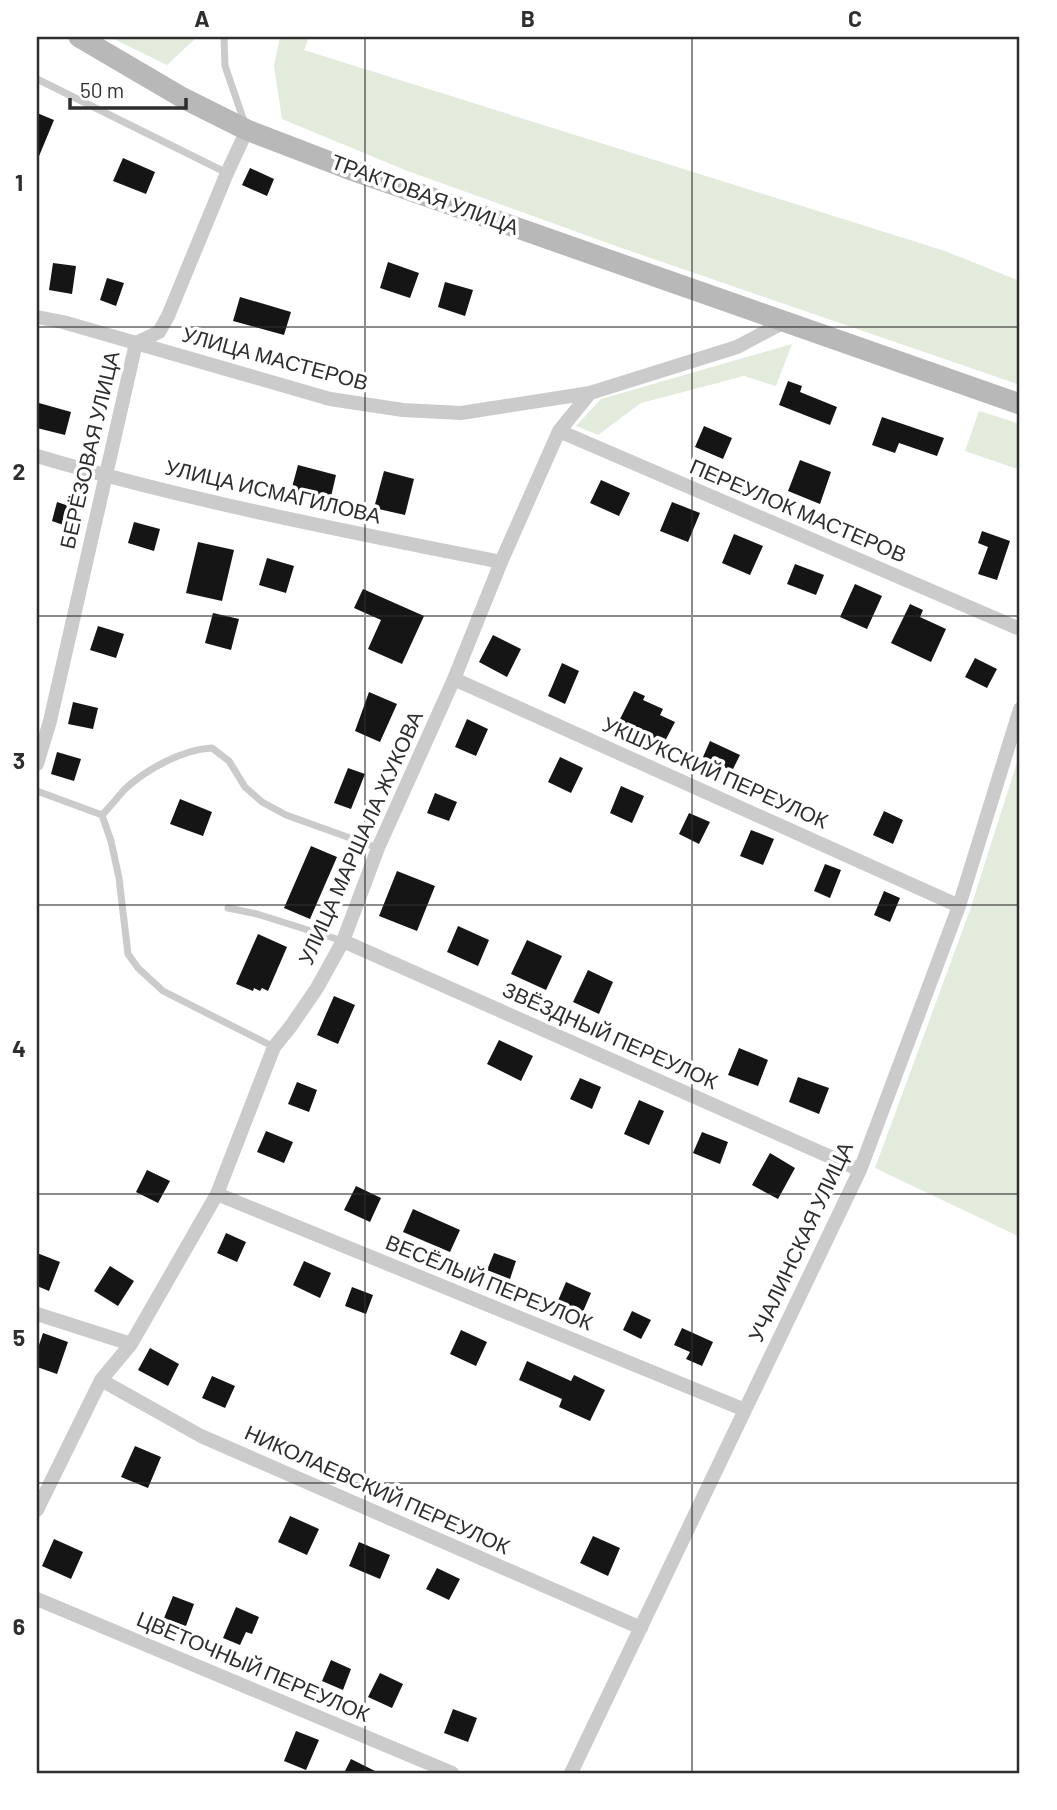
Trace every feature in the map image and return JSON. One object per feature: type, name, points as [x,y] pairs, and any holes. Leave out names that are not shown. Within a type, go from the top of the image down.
[{"type":"main road","name":"ТРАКТОВАЯ УЛИЦА","points":[[79,37],[183,98],[247,130],[346,168],[1020,404]]},
{"type":"street","name":"БЕРЁЗОВАЯ УЛИЦА","points":[[37,764],[50,721],[136,344],[159,332],[168,316],[247,130]]},
{"type":"street","name":"УЛИЦА МАСТЕРОВ","points":[[37,317],[63,322],[330,399],[403,410],[461,413],[590,393]]},
{"type":"street","points":[[590,393],[737,347],[784,322]]},
{"type":"street","name":"УЛИЦА МАРШАЛА ЖУКОВА","points":[[37,1510],[101,1380],[131,1344],[217,1194],[274,1047],[317,988],[343,941],[378,849],[454,679],[501,562],[559,431],[590,393]]},
{"type":"street","name":"ПЕРЕУЛОК МАСТЕРОВ","points":[[559,431],[1020,628]]},
{"type":"street","name":"УЛИЦА ИСМАГИЛОВА","points":[[37,456],[105,476],[309,524],[501,562]]},
{"type":"street","name":"УКШУКСКИЙ ПЕРЕУЛОК","points":[[454,679],[959,906]]},
{"type":"street","name":"УЧАЛИНСКАЯ УЛИЦА","points":[[571,1773],[860,1170],[959,906],[1020,709]]},
{"type":"street","name":"ЗВЁЗДНЫЙ ПЕРЕУЛОК","points":[[343,941],[860,1170]]},
{"type":"street","name":"ВЕСЁЛЫЙ ПЕРЕУЛОК","points":[[217,1194],[745,1410]]},
{"type":"street","points":[[37,1314],[131,1344]]},
{"type":"street","name":"НИКОЛАЕВСКИЙ ПЕРЕУЛОК","points":[[101,1380],[201,1436],[641,1628]]},
{"type":"street","name":"ЦВЕТОЧНЫЙ ПЕРЕУЛОК","points":[[37,1599],[453,1773]]},
{"type":"lane","points":[[224,37],[225,66],[247,130]]},
{"type":"lane","points":[[37,79],[227,173]]},
{"type":"lane","points":[[102,815],[125,789],[146,773],[199,748],[212,748],[229,761],[245,787],[262,802],[286,815],[378,849]]},
{"type":"lane","points":[[37,791],[102,815]]},
{"type":"lane","points":[[102,815],[119,878],[128,954],[138,968],[163,991],[274,1047]]},
{"type":"lane","points":[[228,908],[257,914],[343,941]]},
{"type":"green space","points":[[110,37],[197,37],[167,65]]},
{"type":"green space","points":[[280,37],[309,37],[304,50],[945,251],[1020,281],[1020,385],[616,246],[405,170],[282,119],[274,66]]},
{"type":"green space","points":[[792,344],[776,386],[744,376],[641,403],[598,435],[576,426],[601,399]]},
{"type":"green space","points":[[979,411],[1020,424],[1020,470],[965,451]]},
{"type":"green space","points":[[1020,753],[1020,1237],[875,1168],[970,910]]},
{"type":"building","points":[[37,113],[54,120],[37,161]]},
{"type":"building","points":[[123,158],[155,172],[146,194],[113,181]]},
{"type":"building","points":[[250,168],[274,179],[267,196],[242,185]]},
{"type":"building","points":[[388,262],[419,273],[410,298],[380,288]]},
{"type":"building","points":[[53,263],[76,266],[72,294],[49,290]]},
{"type":"building","points":[[107,278],[124,283],[116,306],[100,300]]},
{"type":"building","points":[[445,282],[473,290],[465,316],[438,307]]},
{"type":"building","points":[[240,297],[291,312],[284,335],[233,321]]},
{"type":"building","points":[[788,381],[802,386],[800,392],[837,407],[830,425],[779,405]]},
{"type":"building","points":[[39,403],[71,412],[65,435],[37,428]]},
{"type":"building","points":[[882,417],[944,438],[937,456],[899,443],[895,453],[872,445]]},
{"type":"building","points":[[704,426],[732,438],[723,459],[695,447]]},
{"type":"building","points":[[800,460],[831,472],[820,504],[788,491]]},
{"type":"building","points":[[298,465],[336,475],[330,501],[291,491]]},
{"type":"building","points":[[384,471],[414,479],[405,515],[374,508]]},
{"type":"building","points":[[601,480],[630,493],[619,516],[590,503]]},
{"type":"building","points":[[57,502],[75,508],[69,527],[52,521]]},
{"type":"building","points":[[672,502],[700,513],[688,542],[660,531]]},
{"type":"building","points":[[134,522],[160,529],[154,551],[128,543]]},
{"type":"building","points":[[982,531],[1010,541],[997,580],[978,574],[988,547],[978,543]]},
{"type":"building","points":[[734,534],[763,546],[750,575],[722,563]]},
{"type":"building","points":[[198,542],[234,550],[222,601],[186,593]]},
{"type":"building","points":[[267,558],[294,566],[286,593],[259,585]]},
{"type":"building","points":[[795,564],[824,575],[816,595],[787,584]]},
{"type":"building","points":[[855,584],[882,596],[867,629],[840,617]]},
{"type":"building","points":[[363,589],[424,616],[402,664],[368,649],[381,620],[354,608]]},
{"type":"building","points":[[910,604],[923,610],[920,617],[946,629],[931,662],[891,643]]},
{"type":"building","points":[[213,613],[239,619],[231,650],[205,643]]},
{"type":"building","points":[[98,626],[124,634],[116,658],[90,650]]},
{"type":"building","points":[[493,635],[521,649],[507,677],[479,662]]},
{"type":"building","points":[[975,658],[997,669],[987,688],[965,677]]},
{"type":"building","points":[[562,663],[579,671],[565,704],[548,696]]},
{"type":"building","points":[[634,691],[645,696],[643,700],[663,709],[660,715],[675,722],[663,745],[653,740],[651,743],[617,725]]},
{"type":"building","points":[[369,692],[397,704],[380,742],[355,731]]},
{"type":"building","points":[[73,702],[98,708],[93,729],[68,724]]},
{"type":"building","points":[[467,719],[488,729],[476,756],[455,747]]},
{"type":"building","points":[[710,741],[740,755],[732,771],[703,757]]},
{"type":"building","points":[[57,752],[81,759],[74,781],[51,774]]},
{"type":"building","points":[[560,757],[583,768],[571,793],[548,782]]},
{"type":"building","points":[[348,768],[365,774],[351,809],[334,803]]},
{"type":"building","points":[[621,786],[644,796],[632,823],[610,813]]},
{"type":"building","points":[[435,793],[457,802],[449,821],[427,813]]},
{"type":"building","points":[[180,799],[212,812],[203,836],[170,824]]},
{"type":"building","points":[[884,811],[903,820],[893,844],[873,835]]},
{"type":"building","points":[[689,813],[710,822],[699,844],[679,834]]},
{"type":"building","points":[[751,830],[774,839],[763,865],[740,856]]},
{"type":"building","points":[[311,846],[337,857],[310,919],[284,908]]},
{"type":"building","points":[[825,864],[841,870],[830,898],[814,891]]},
{"type":"building","points":[[397,871],[435,886],[417,931],[379,916]]},
{"type":"building","points":[[884,891],[900,898],[890,922],[874,915]]},
{"type":"building","points":[[458,926],[489,940],[478,966],[447,952]]},
{"type":"building","points":[[258,934],[287,947],[268,991],[254,988],[253,991],[236,984]]},
{"type":"building","points":[[527,940],[562,956],[546,990],[511,974]]},
{"type":"building","points":[[588,970],[613,982],[599,1014],[573,1002]]},
{"type":"building","points":[[334,996],[355,1005],[338,1044],[317,1035]]},
{"type":"building","points":[[499,1040],[533,1056],[521,1081],[487,1064]]},
{"type":"building","points":[[739,1048],[768,1060],[758,1086],[728,1075]]},
{"type":"building","points":[[798,1077],[829,1088],[819,1114],[789,1102]]},
{"type":"building","points":[[580,1078],[601,1087],[592,1109],[570,1099]]},
{"type":"building","points":[[297,1082],[317,1090],[309,1112],[288,1104]]},
{"type":"building","points":[[639,1100],[664,1111],[649,1145],[624,1134]]},
{"type":"building","points":[[266,1131],[293,1142],[284,1163],[257,1152]]},
{"type":"building","points":[[702,1132],[728,1142],[720,1164],[693,1153]]},
{"type":"building","points":[[770,1153],[795,1168],[778,1199],[752,1185]]},
{"type":"building","points":[[147,1170],[170,1181],[158,1203],[136,1192]]},
{"type":"building","points":[[356,1186],[381,1198],[370,1222],[344,1210]]},
{"type":"building","points":[[413,1209],[460,1230],[450,1252],[403,1232]]},
{"type":"building","points":[[226,1233],[246,1242],[237,1262],[217,1253]]},
{"type":"building","points":[[37,1253],[60,1262],[49,1291],[37,1286]]},
{"type":"building","points":[[494,1253],[516,1261],[510,1279],[487,1270]]},
{"type":"building","points":[[304,1261],[331,1273],[320,1298],[293,1285]]},
{"type":"building","points":[[110,1266],[134,1281],[118,1306],[94,1291]]},
{"type":"building","points":[[566,1282],[591,1293],[582,1314],[557,1303]]},
{"type":"building","points":[[352,1287],[373,1295],[366,1314],[345,1306]]},
{"type":"building","points":[[632,1311],[651,1320],[641,1339],[623,1330]]},
{"type":"building","points":[[682,1328],[713,1342],[702,1366],[686,1359],[690,1352],[674,1345]]},
{"type":"building","points":[[461,1330],[487,1342],[476,1366],[450,1354]]},
{"type":"building","points":[[43,1333],[68,1342],[57,1374],[37,1367],[37,1351]]},
{"type":"building","points":[[150,1348],[179,1364],[168,1386],[138,1370]]},
{"type":"building","points":[[527,1361],[571,1381],[574,1375],[605,1390],[590,1421],[559,1407],[562,1399],[519,1380]]},
{"type":"building","points":[[212,1376],[235,1386],[225,1408],[202,1398]]},
{"type":"building","points":[[135,1446],[161,1457],[148,1488],[121,1477]]},
{"type":"building","points":[[290,1516],[319,1529],[307,1555],[278,1542]]},
{"type":"building","points":[[593,1536],[620,1548],[608,1576],[580,1563]]},
{"type":"building","points":[[54,1539],[83,1552],[71,1579],[42,1566]]},
{"type":"building","points":[[359,1542],[390,1555],[380,1579],[349,1566]]},
{"type":"building","points":[[437,1568],[460,1579],[449,1600],[426,1589]]},
{"type":"building","points":[[173,1596],[194,1604],[186,1626],[164,1618]]},
{"type":"building","points":[[236,1607],[259,1617],[252,1634],[246,1632],[240,1645],[223,1638]]},
{"type":"building","points":[[331,1660],[351,1669],[343,1690],[322,1681]]},
{"type":"building","points":[[380,1673],[403,1684],[392,1708],[368,1697]]},
{"type":"building","points":[[453,1709],[477,1718],[468,1742],[444,1733]]},
{"type":"building","points":[[296,1731],[319,1740],[306,1770],[284,1761]]},
{"type":"building","points":[[351,1759],[379,1773],[344,1773]]}]
